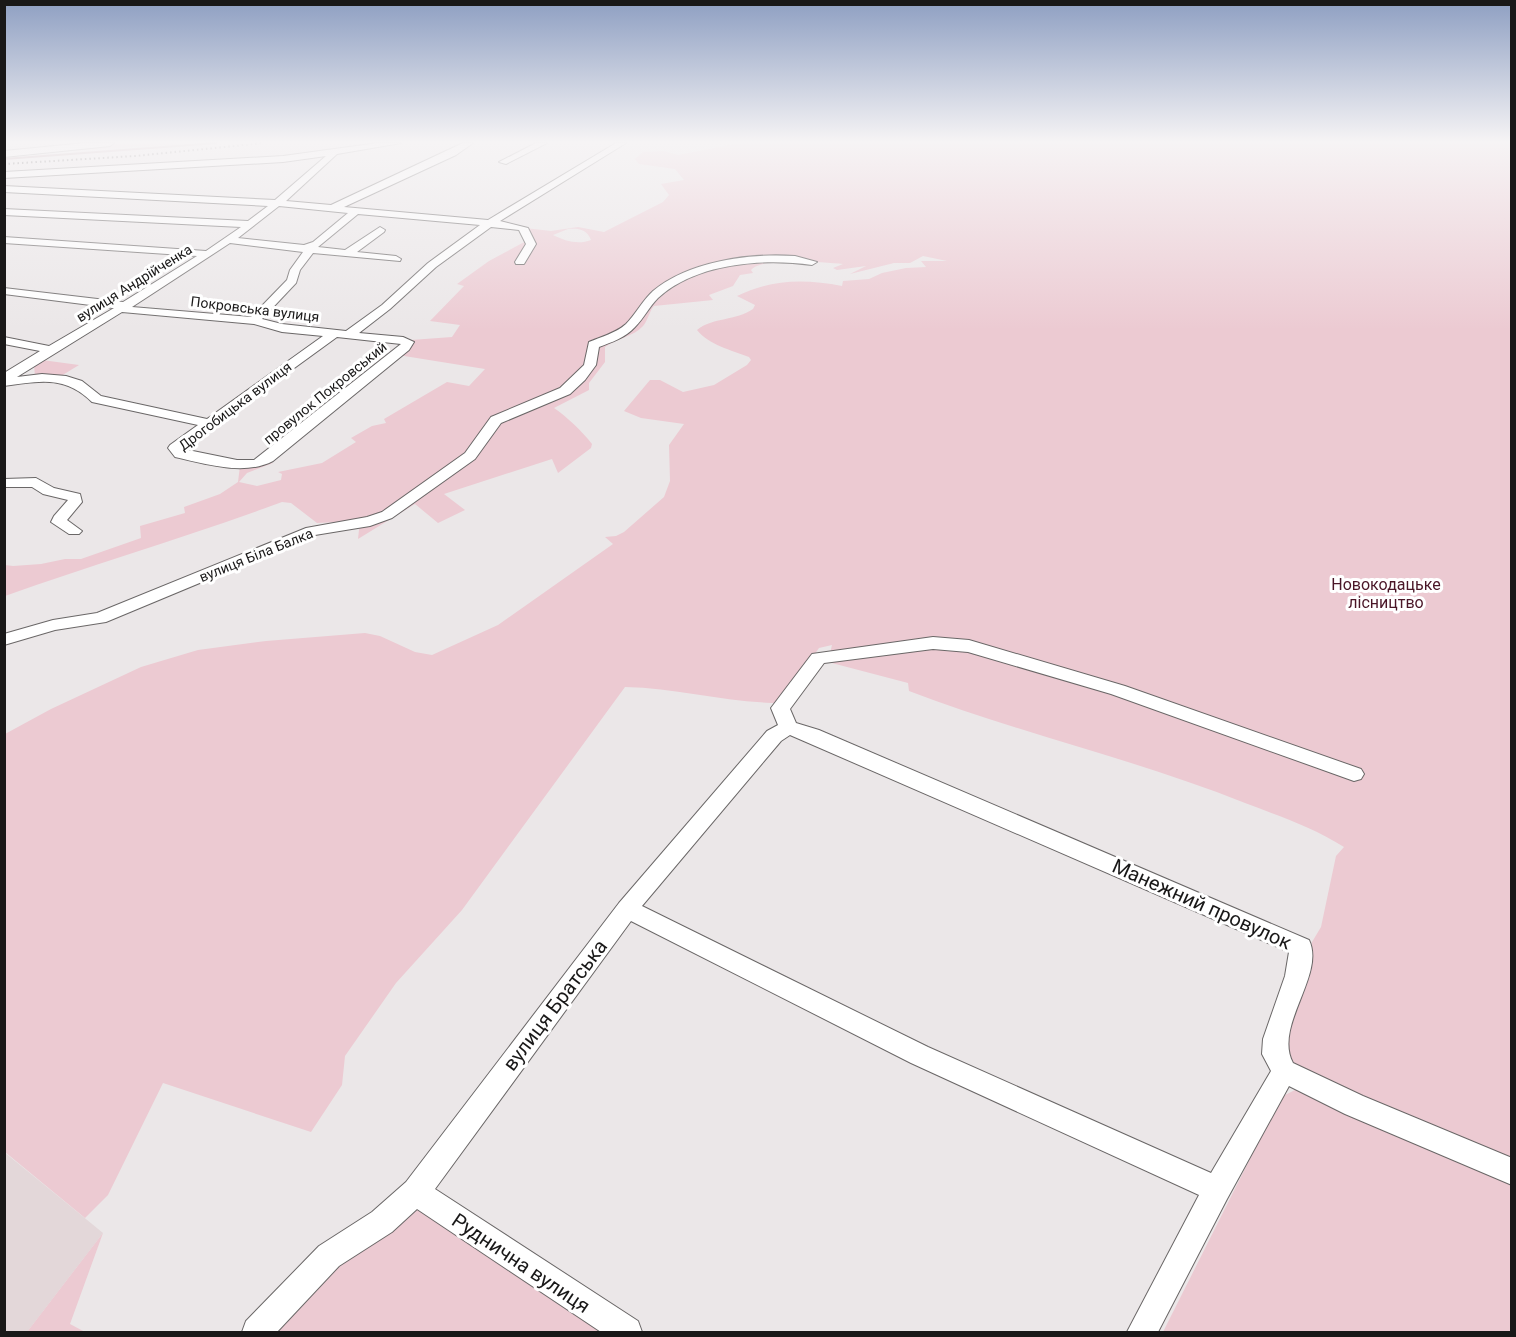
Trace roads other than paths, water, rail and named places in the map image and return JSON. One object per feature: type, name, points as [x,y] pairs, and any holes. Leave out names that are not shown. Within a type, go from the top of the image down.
[{"type":"street","name":"вулиця Андрійченка","points":[[4,380],[125,308],[209,254],[272,205]]},
{"type":"street","points":[[303,205],[524,228],[531,244],[520,262]]},
{"type":"street","points":[[333,208],[339,205]]},
{"type":"street","points":[[349,335],[386,307],[432,265],[490,223],[519,205]]},
{"type":"street","points":[[254,321],[292,281],[295,270],[307,250],[356,211]]},
{"type":"street","points":[[4,212],[250,224]]},
{"type":"street","points":[[347,254],[380,230]]},
{"type":"street","points":[[4,240],[209,254]]},
{"type":"street","points":[[230,240],[396,259]]},
{"type":"street","name":"вулиця Біла Балка","points":[[4,640],[53,625],[100,618],[311,531],[370,521],[387,514],[470,456],[496,420],[565,391],[590,365],[593,345],[617,335],[630,325],[645,304],[665,287],[691,274],[747,262],[788,258],[812,262]]},
{"type":"street","name":"Покровська вулиця","points":[[4,291],[125,308],[254,321],[282,328],[408,342]]},
{"type":"street","name":"Дрогобицька вулиця","points":[[257,464],[237,464],[176,452],[176,446],[334,334]]},
{"type":"street","points":[[4,340],[51,350]]},
{"type":"street","name":"провулок Покровський","points":[[257,464],[268,458],[405,347],[408,342]]},
{"type":"street","points":[[4,380],[60,378],[81,383],[97,399],[208,423]]},
{"type":"street","points":[[4,483],[36,482],[40,487],[52,492],[75,497],[75,502],[59,519],[59,522],[74,531]]},
{"type":"street","points":[[788,727],[780,708],[818,658],[933,643],[969,646],[1118,690],[1354,774]]},
{"type":"street","name":"вулиця Братська","points":[[257,1332],[329,1257],[382,1222],[416,1192],[627,909],[774,736],[788,727]]},
{"type":"street","name":"Манежний провулок","points":[[788,727],[812,735],[1301,948],[1297,976],[1275,1039],[1275,1054],[1284,1071]]},
{"type":"street","points":[[627,909],[753,974],[1095,1137],[1217,1189]]},
{"type":"street","points":[[1142,1332],[1217,1189],[1284,1071],[1354,1105],[1512,1172]]},
{"type":"street","name":"Руднична вулиця","points":[[416,1192],[627,1332]]},
{"type":"park label","name":"Новокодацьке лісництво","points":[[1386,593]]}]
